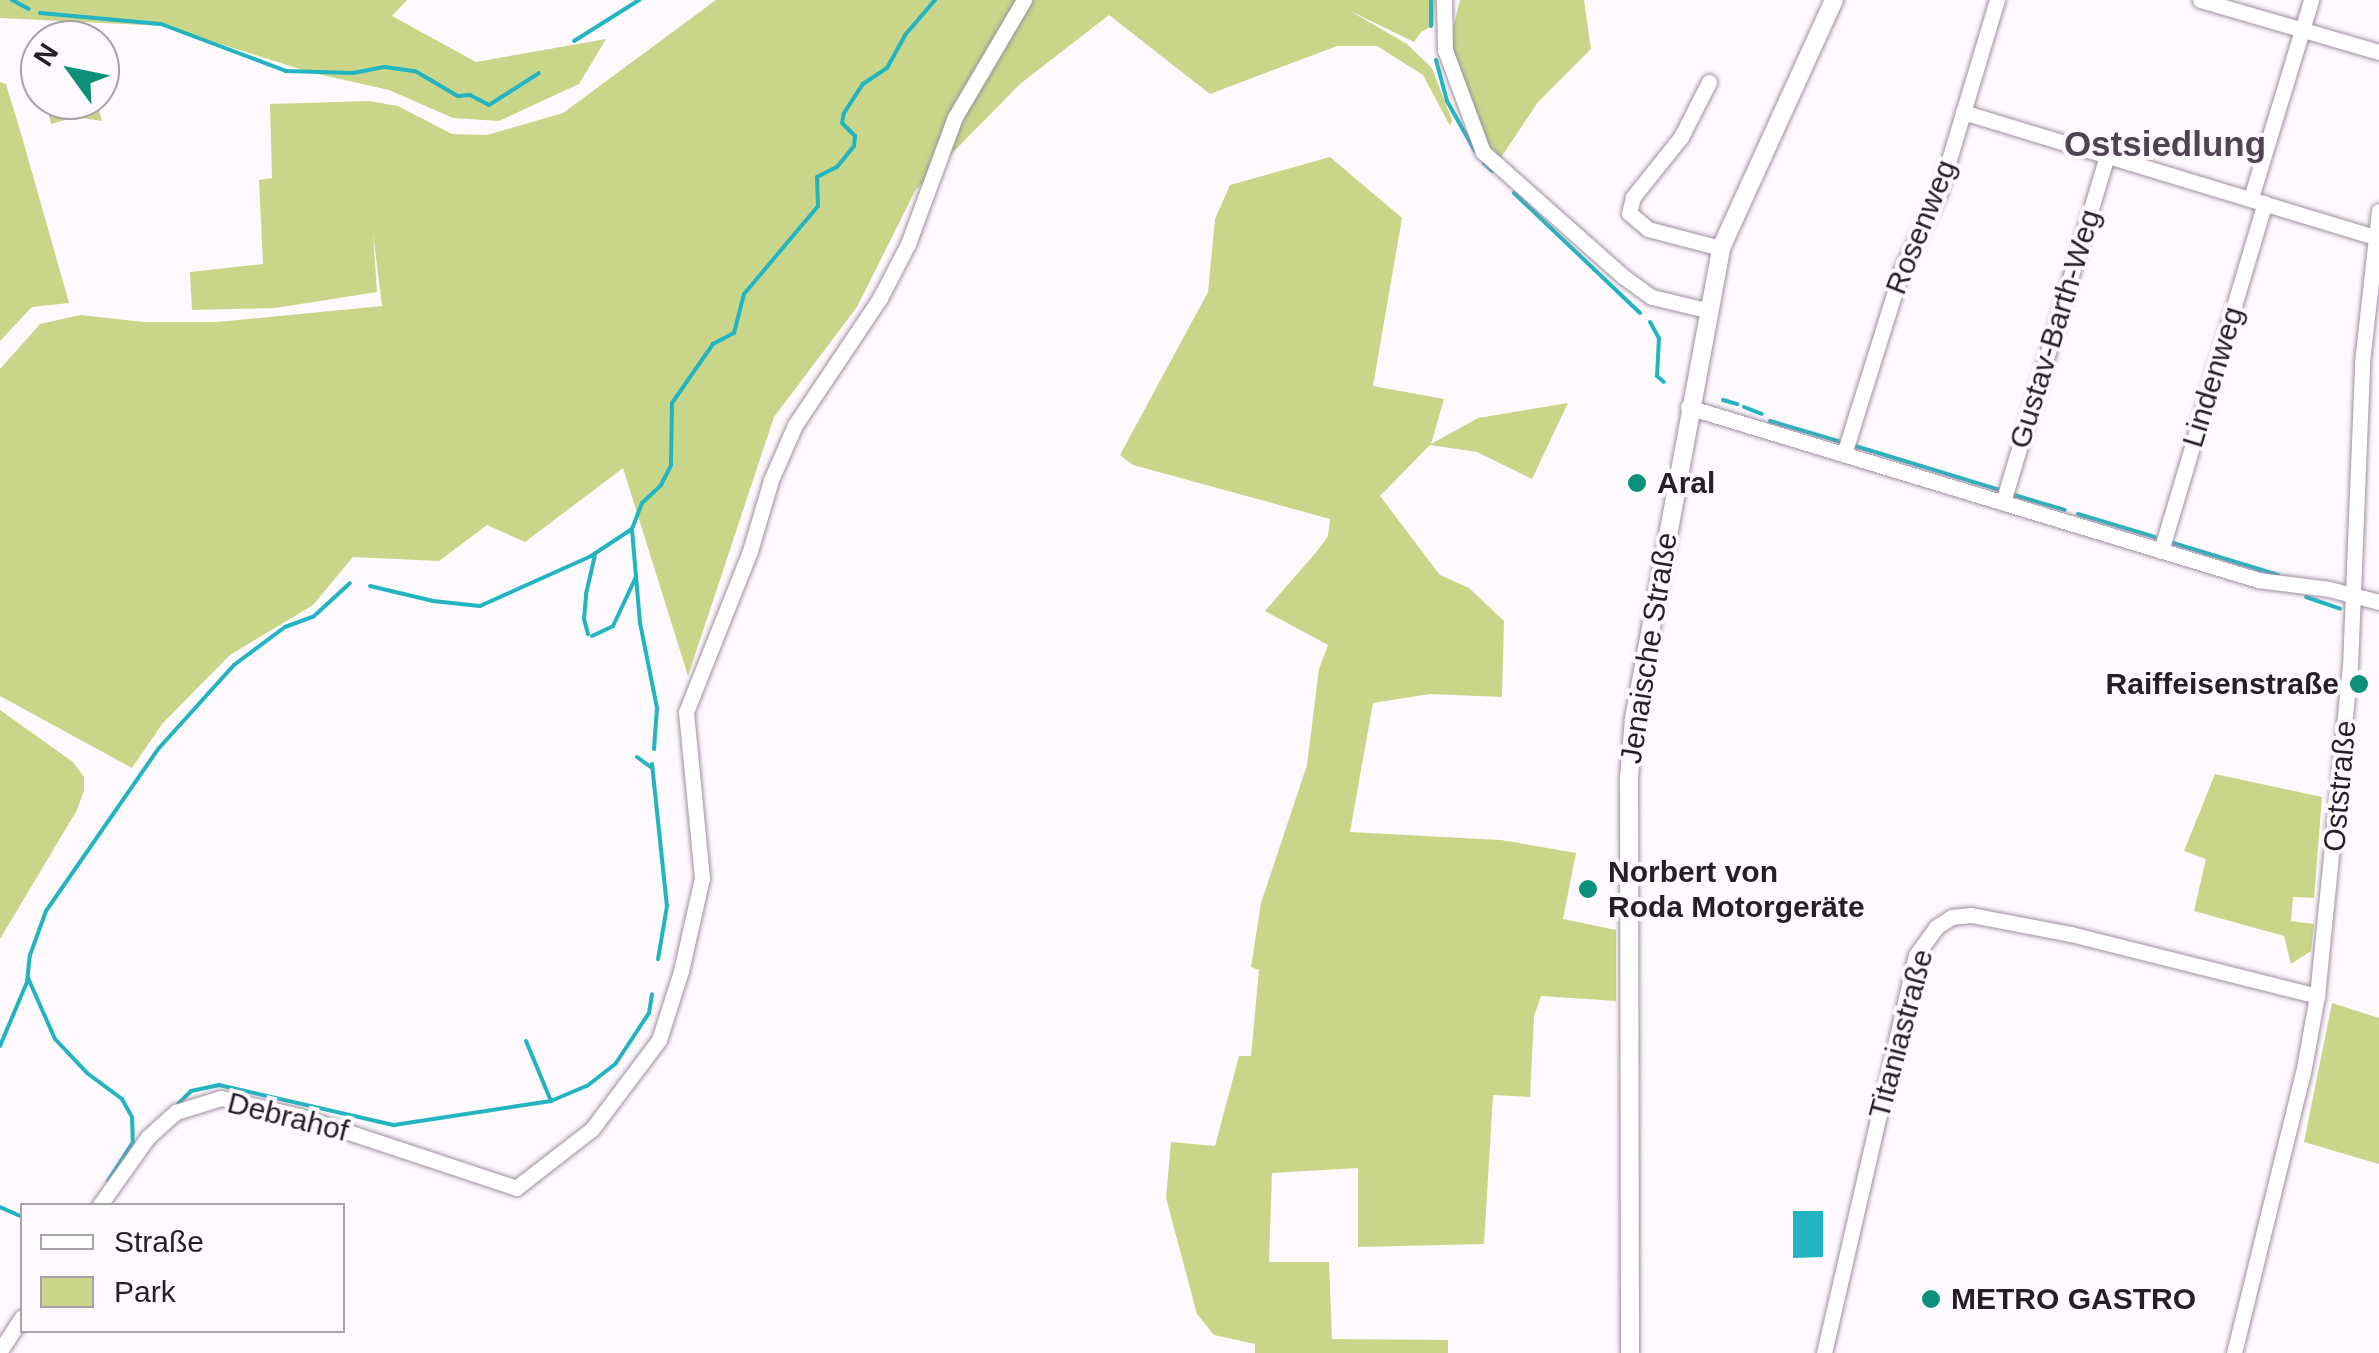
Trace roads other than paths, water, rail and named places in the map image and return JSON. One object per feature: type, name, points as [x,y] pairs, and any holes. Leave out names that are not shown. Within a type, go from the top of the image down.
[{"type":"main road","name":"Jenaische Straße","points":[[1630,1353],[1631,737],[1688,407],[1720,248],[1834,0]]},
{"type":"street","name":"Debrahof","points":[[101,1203],[162,1124],[199,1101],[220,1098],[300,1116],[516,1188],[592,1129],[660,1040],[702,878],[686,712],[795,425],[880,298],[908,244],[955,117],[1024,0]]},
{"type":"street","points":[[1444,0],[1445,50],[1483,152],[1588,250],[1624,278],[1652,297],[1706,310]]},
{"type":"street","name":"Rosenweg","points":[[1844,454],[1902,266],[1939,192],[1997,0]]},
{"type":"street","points":[[2200,0],[2379,52]]},
{"type":"street","name":"Lindenweg","points":[[2161,551],[2310,0]]},
{"type":"street","points":[[1710,82],[1681,136],[1632,197],[1629,213],[1648,229],[1720,248]]},
{"type":"street","points":[[1963,112],[2374,237]]},
{"type":"street","name":"Gustav-Barth-Weg","points":[[2002,502],[2107,156]]},
{"type":"street","name":"Oststraße","points":[[2234,1353],[2304,1073],[2318,996],[2355,596],[2362,362],[2379,211]]},
{"type":"street","points":[[1688,407],[2258,580],[2379,602]]},
{"type":"street","name":"Titaniastraße","points":[[1824,1353],[1916,955],[1936,927],[1952,917],[1971,915],[2071,934],[2318,996]]},
{"type":"street","points":[[0,1351],[20,1321]]},
{"type":"water","points":[[1793,1211],[1823,1211],[1823,1257],[1793,1258]]},
{"type":"waterway","points":[[12,0],[29,9]]},
{"type":"waterway","points":[[574,41],[639,0]]},
{"type":"waterway","points":[[654,749],[657,708],[640,623],[632,529],[642,503],[661,485],[671,465],[672,403],[713,344],[734,333],[744,294],[818,206],[817,177],[837,167],[854,146],[855,136],[842,123],[844,113],[863,84],[887,68],[905,35],[935,0]]},
{"type":"waterway","points":[[1431,0],[1431,26]]},
{"type":"waterway","points":[[40,13],[161,24],[286,71],[353,73],[385,67],[415,71],[458,96],[470,95],[489,105],[539,73]]},
{"type":"waterway","points":[[1436,60],[1447,101],[1475,151]]},
{"type":"waterway","points":[[1484,163],[1492,171]]},
{"type":"waterway","points":[[1514,193],[1640,313]]},
{"type":"waterway","points":[[1650,322],[1659,338],[1657,376],[1664,382]]},
{"type":"waterway","points":[[1723,400],[1737,404]]},
{"type":"waterway","points":[[1744,407],[1762,414]]},
{"type":"waterway","points":[[1770,421],[1842,442]]},
{"type":"waterway","points":[[1852,445],[2000,490]]},
{"type":"waterway","points":[[2011,494],[2065,510]]},
{"type":"waterway","points":[[2078,514],[2155,537]]},
{"type":"waterway","points":[[370,586],[433,601],[480,606],[591,556],[632,529]]},
{"type":"waterway","points":[[2173,543],[2278,575]]},
{"type":"waterway","points":[[588,634],[584,619],[586,594],[595,556]]},
{"type":"waterway","points":[[592,636],[613,626],[636,577]]},
{"type":"waterway","points":[[0,1046],[27,982],[30,955],[46,911],[159,748],[234,665],[285,627],[313,617],[350,583]]},
{"type":"waterway","points":[[2306,597],[2340,609]]},
{"type":"waterway","points":[[637,757],[652,768]]},
{"type":"waterway","points":[[652,764],[667,906],[658,959]]},
{"type":"waterway","points":[[28,978],[55,1039],[87,1073],[122,1099],[132,1117],[133,1142],[108,1181]]},
{"type":"waterway","points":[[178,1104],[191,1091],[219,1085],[394,1125],[551,1101],[587,1086],[616,1063],[649,1013],[652,994]]},
{"type":"waterway","points":[[526,1041],[551,1101]]},
{"type":"waterway","points":[[0,1207],[20,1216]]},
{"type":"place","name":"Aral","points":[[1637,483]]},
{"type":"place","name":"Raiffeisenstraße","points":[[2359,684]]},
{"type":"place","name":"Norbert von Roda Motorgeräte","points":[[1588,889]]},
{"type":"place","name":"METRO GASTRO","points":[[1931,1299]]},
{"type":"district","name":"Ostsiedlung","points":[[2165,144]]}]
